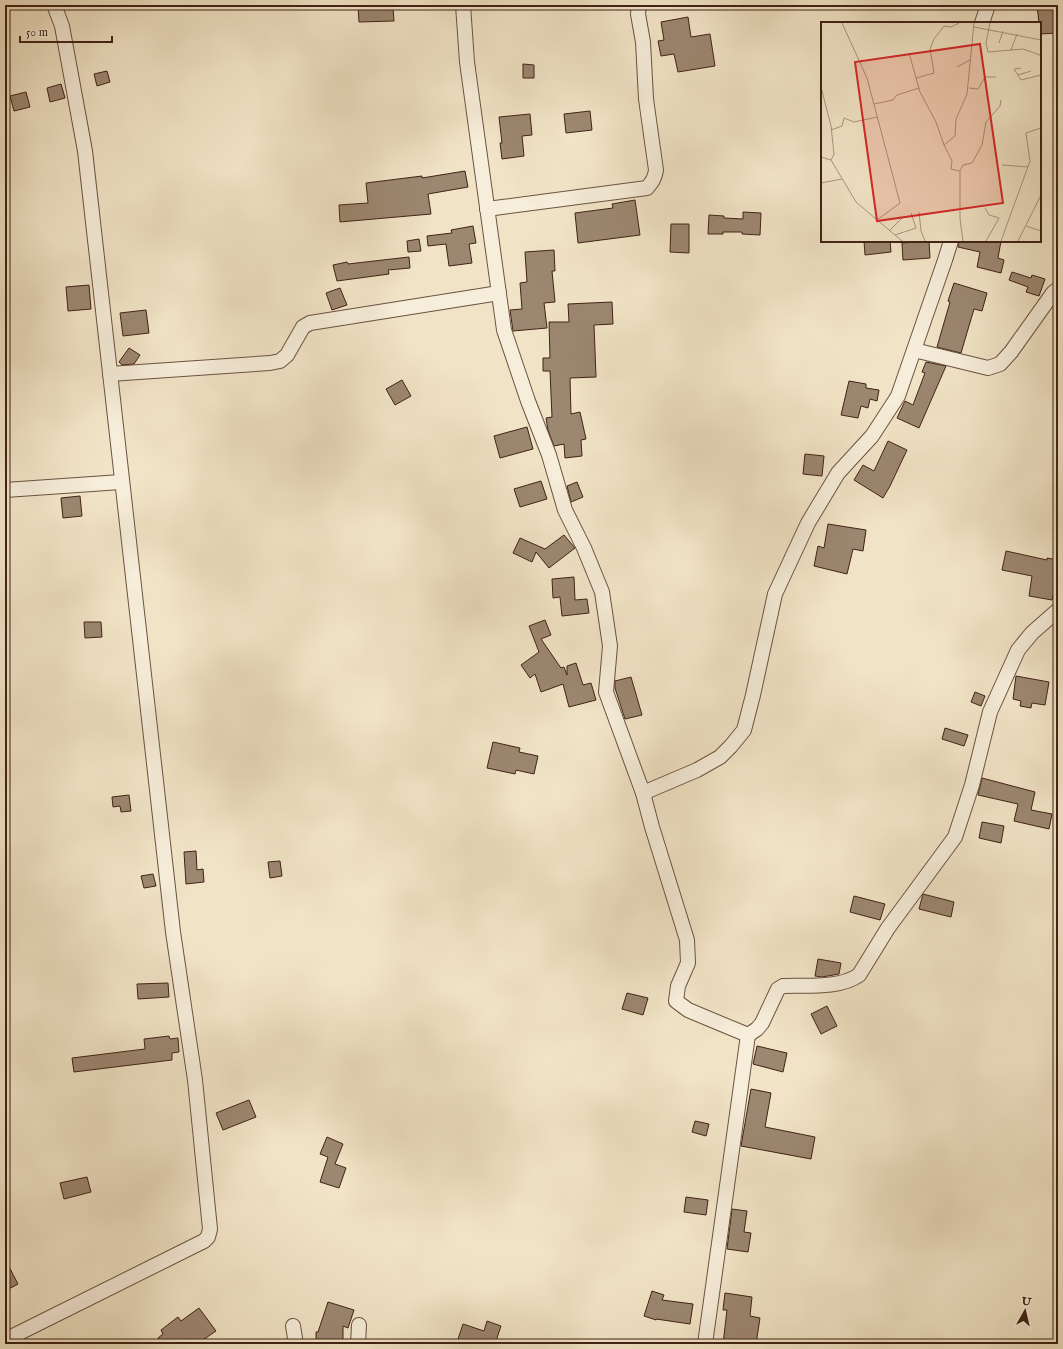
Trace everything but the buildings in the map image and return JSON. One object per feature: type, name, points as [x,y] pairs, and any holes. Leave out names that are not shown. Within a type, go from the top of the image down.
[{"type":"street","points":[[5,1340],[204,1240],[208,1237],[210,1229],[195,1080],[174,932],[84,151],[62,26],[54,5]]},
{"type":"street","points":[[462,5],[467,62],[504,330],[528,401],[549,455],[565,510],[584,548],[602,592],[610,646],[606,692],[643,794],[687,940],[688,963],[678,986],[676,1001],[688,1010],[748,1035]]},
{"type":"street","points":[[487,209],[647,188],[652,182],[655,177],[656,170],[646,99],[643,42],[638,14],[639,5]]},
{"type":"street","points":[[982,22],[988,5]]},
{"type":"street","points":[[643,794],[697,770],[720,757],[744,730],[775,594],[808,523],[838,473],[872,436],[898,396],[951,242]]},
{"type":"street","points":[[914,350],[988,368],[1000,364],[1011,352],[1058,289]]},
{"type":"street","points":[[110,374],[270,363],[280,361],[287,355],[303,327],[310,323],[498,293]]},
{"type":"street","points":[[5,490],[122,482]]},
{"type":"street","points":[[704,1344],[748,1035],[757,1029],[762,1023],[780,987],[840,984],[852,980],[858,975],[888,928],[955,837],[972,785],[990,712],[1018,650],[1032,633],[1058,610]]},
{"type":"street","points":[[358,1344],[359,1325]]},
{"type":"street","points":[[293,1326],[296,1344]]}]
